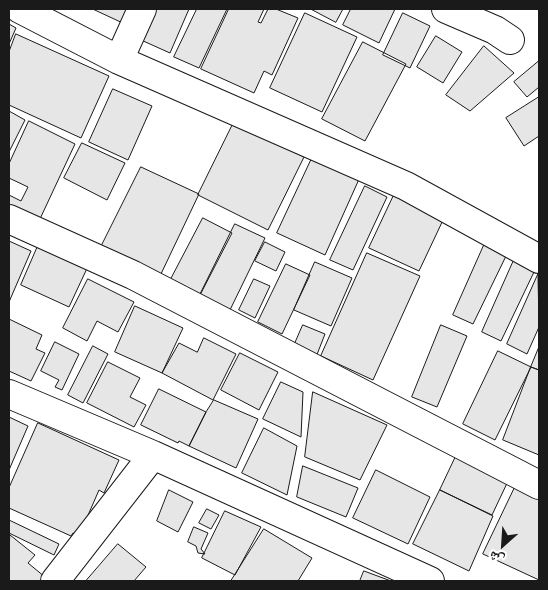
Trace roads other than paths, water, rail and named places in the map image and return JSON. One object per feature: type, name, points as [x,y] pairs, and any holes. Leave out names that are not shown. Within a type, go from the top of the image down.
[{"type":"street","points":[[20,9],[119,60],[406,186],[539,258]]},
{"type":"street","points":[[119,60],[142,9]]},
{"type":"street","points":[[446,9],[496,30],[510,40]]},
{"type":"street","points":[[9,219],[133,275],[539,485]]},
{"type":"street","points":[[9,394],[153,455],[430,581]]},
{"type":"street","points":[[55,581],[153,455]]}]
